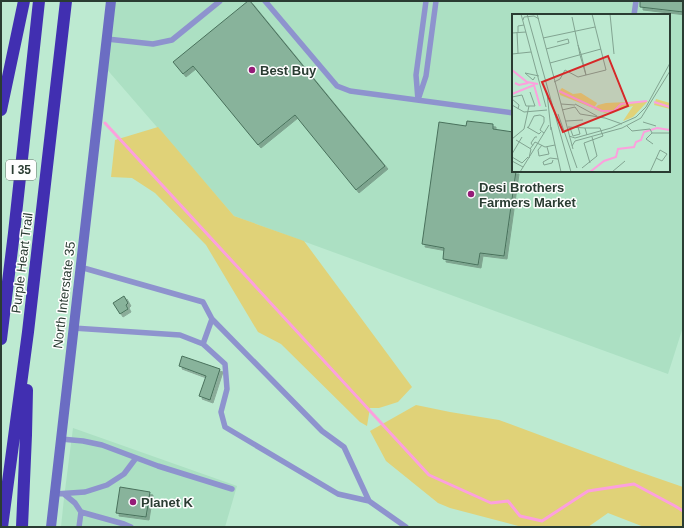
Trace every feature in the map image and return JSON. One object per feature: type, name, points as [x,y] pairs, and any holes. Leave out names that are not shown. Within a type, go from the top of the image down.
[{"type":"highway","points":[[1,110],[24,1]]},
{"type":"highway","name":"Purple Heart Trail","points":[[1,339],[39,1]]},
{"type":"highway","name":"Purple Heart Trail","points":[[2,527],[28,332],[66,1]]},
{"type":"highway","points":[[22,527],[28,332]]},
{"type":"main road","name":"North Interstate 35","points":[[51,527],[59,494],[61,439],[111,1]]},
{"type":"lane","points":[[107,40],[153,44],[172,40],[220,1]]},
{"type":"lane","points":[[266,1],[337,86],[350,91],[512,112]]},
{"type":"lane","points":[[418,100],[416,75],[426,1]]},
{"type":"lane","points":[[418,100],[426,76],[436,1]]},
{"type":"lane","points":[[634,14],[636,1]]},
{"type":"lane","points":[[80,267],[203,302],[212,319],[322,431],[344,447],[369,501]]},
{"type":"lane","points":[[203,344],[212,319]]},
{"type":"lane","points":[[74,328],[180,335],[203,344],[225,364],[227,389],[221,412],[225,427],[338,494],[369,501],[406,527]]},
{"type":"lane","points":[[61,439],[83,441],[102,445],[158,466],[232,489]]},
{"type":"lane","points":[[59,494],[85,492],[108,485],[124,474],[136,458]]},
{"type":"lane","points":[[59,494],[75,502],[81,512],[79,527]]},
{"type":"lane","points":[[81,512],[131,527]]},
{"type":"shaded area","points":[[111,1],[683,1],[683,327],[668,374],[234,216],[104,66]]},
{"type":"shaded area","points":[[158,127],[234,216],[304,241],[412,387],[398,402],[379,408],[370,408],[367,426],[360,422],[281,344],[258,332],[206,245],[155,193],[132,178],[111,177],[115,140]]},
{"type":"shaded area","points":[[416,405],[499,420],[683,487],[683,527],[644,527],[608,513],[588,527],[522,527],[450,508],[438,503],[386,461],[370,431]]},
{"type":"shaded area","points":[[73,428],[237,486],[225,527],[61,527]]},
{"type":"building","name":"Best Buy","points":[[248,1],[250,1],[385,166],[356,190],[295,115],[258,145],[193,66],[183,74],[173,62]]},
{"type":"building","points":[[640,1],[683,1],[683,12],[640,7]]},
{"type":"building","name":"Desi Brothers Farmers Market","points":[[467,121],[493,124],[493,129],[512,132],[512,172],[516,172],[504,256],[480,253],[478,265],[443,259],[444,248],[422,244],[439,122],[466,126]]},
{"type":"building","points":[[124,296],[128,303],[126,305],[128,309],[120,314],[113,303]]},
{"type":"building","points":[[182,356],[220,369],[210,400],[199,396],[206,376],[179,366]]},
{"type":"building","name":"Planet K","points":[[120,487],[150,492],[146,517],[116,513]]},
{"type":"waterway","points":[[105,123],[429,475],[491,503],[508,501],[520,516],[542,521],[588,491],[634,484],[683,511]]},
{"type":"place","name":"Best Buy","points":[[252,70]]},
{"type":"place","name":"Desi Brothers Farmers Market","points":[[471,194]]},
{"type":"place","name":"Planet K","points":[[133,502]]}]
